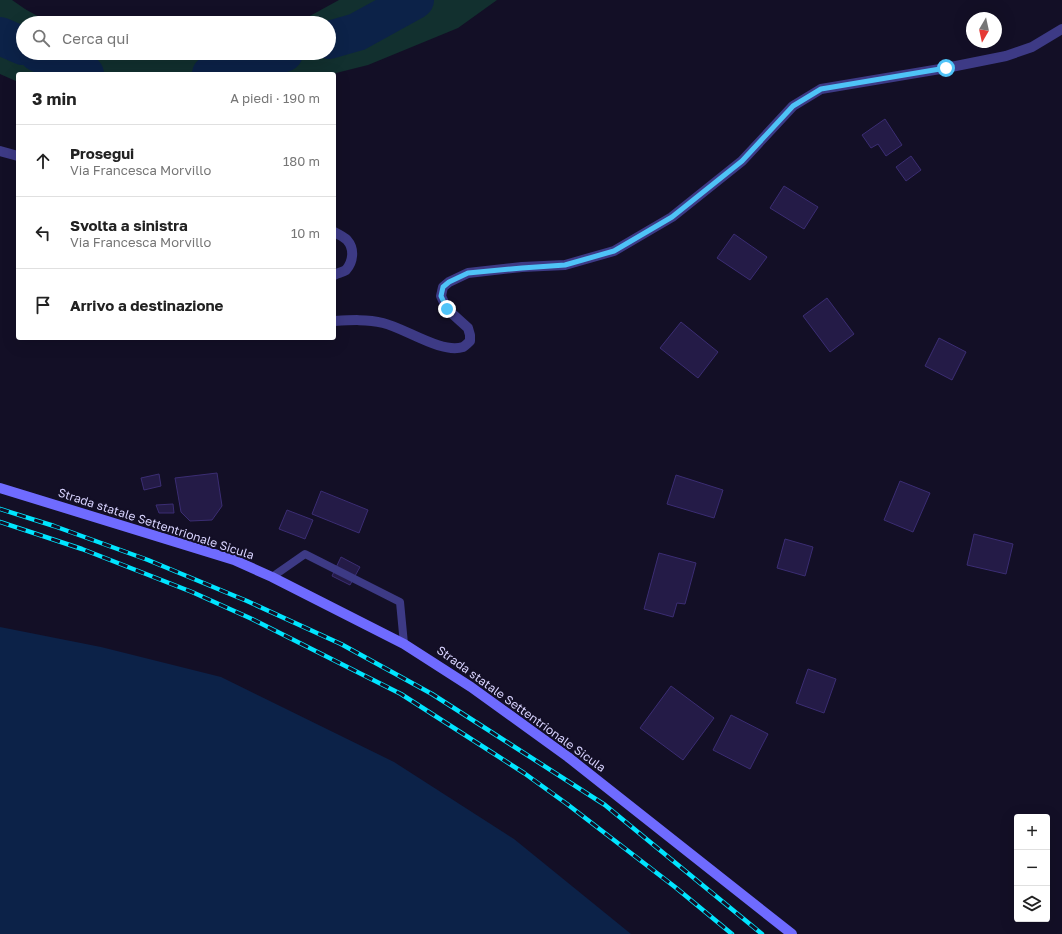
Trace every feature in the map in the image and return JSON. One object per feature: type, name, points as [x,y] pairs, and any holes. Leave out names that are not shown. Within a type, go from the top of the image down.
[{"type":"main road","name":"Strada statale Settentrionale Sicula","points":[[0,488],[234,560],[272,577],[404,644],[471,687],[568,757],[792,934]]},
{"type":"street","points":[[336,321],[374,321],[386,324],[438,345],[450,348],[464,347],[470,341],[468,328],[447,309],[441,296],[443,287],[449,282],[468,273],[565,265],[614,251],[672,217],[742,161],[793,106],[821,89],[946,68],[1006,56],[1032,46],[1062,29]]},
{"type":"street","points":[[0,151],[16,155]]},
{"type":"street","points":[[336,233],[347,240],[352,248],[350,264],[345,271],[336,274]]},
{"type":"lane","points":[[272,577],[305,554],[400,602],[404,644]]},
{"type":"green space","points":[[0,0],[12,0],[38,16],[16,16],[16,60],[336,60],[336,16],[310,16],[339,0],[497,0],[458,28],[368,65],[336,73],[16,72],[16,81],[0,74]]},
{"type":"water","points":[[0,627],[101,647],[221,677],[394,762],[514,839],[631,934],[0,934]]},
{"type":"building","points":[[885,119],[902,145],[886,156],[878,144],[871,148],[862,135]]},
{"type":"building","points":[[911,156],[921,170],[906,181],[896,167]]},
{"type":"building","points":[[784,186],[818,207],[804,229],[770,208]]},
{"type":"building","points":[[734,234],[767,257],[750,280],[717,258]]},
{"type":"building","points":[[827,298],[854,334],[830,352],[803,316]]},
{"type":"building","points":[[681,322],[718,352],[698,378],[660,348]]},
{"type":"building","points":[[939,338],[966,352],[952,380],[925,366]]},
{"type":"building","points":[[217,473],[222,506],[212,520],[190,521],[181,512],[175,478]]},
{"type":"building","points":[[159,474],[161,486],[144,490],[141,478]]},
{"type":"building","points":[[676,475],[723,490],[714,518],[667,504]]},
{"type":"building","points":[[900,481],[930,493],[913,532],[884,520]]},
{"type":"building","points":[[321,491],[368,510],[359,533],[312,514]]},
{"type":"building","points":[[173,504],[174,513],[159,513],[156,505]]},
{"type":"building","points":[[287,510],[313,520],[305,539],[279,529]]},
{"type":"building","points":[[974,534],[1013,544],[1006,574],[967,565]]},
{"type":"building","points":[[785,539],[813,547],[805,576],[777,568]]},
{"type":"building","points":[[659,553],[696,563],[685,604],[677,603],[673,617],[644,609]]},
{"type":"building","points":[[341,557],[360,567],[350,585],[332,576]]},
{"type":"building","points":[[808,669],[836,679],[824,713],[796,703]]},
{"type":"building","points":[[671,686],[714,718],[683,760],[640,728]]},
{"type":"building","points":[[731,715],[768,734],[750,769],[713,750]]},
{"type":"waterway","points":[[336,38],[357,32],[415,0]]},
{"type":"waterway","points":[[0,36],[16,43]]},
{"type":"waterway","points":[[54,60],[81,72]]},
{"type":"waterway","points":[[218,72],[260,60]]},
{"type":"railway","points":[[0,509],[54,526],[148,560],[247,601],[341,644],[432,694],[605,805],[762,934]]},
{"type":"railway","points":[[0,522],[82,549],[192,592],[252,619],[401,694],[524,773],[567,804],[675,887],[732,934]]},
{"type":"route","points":[[447,309],[441,296],[443,287],[449,282],[468,273],[565,265],[614,251],[672,217],[742,161],[793,106],[821,89],[946,68]]}]
